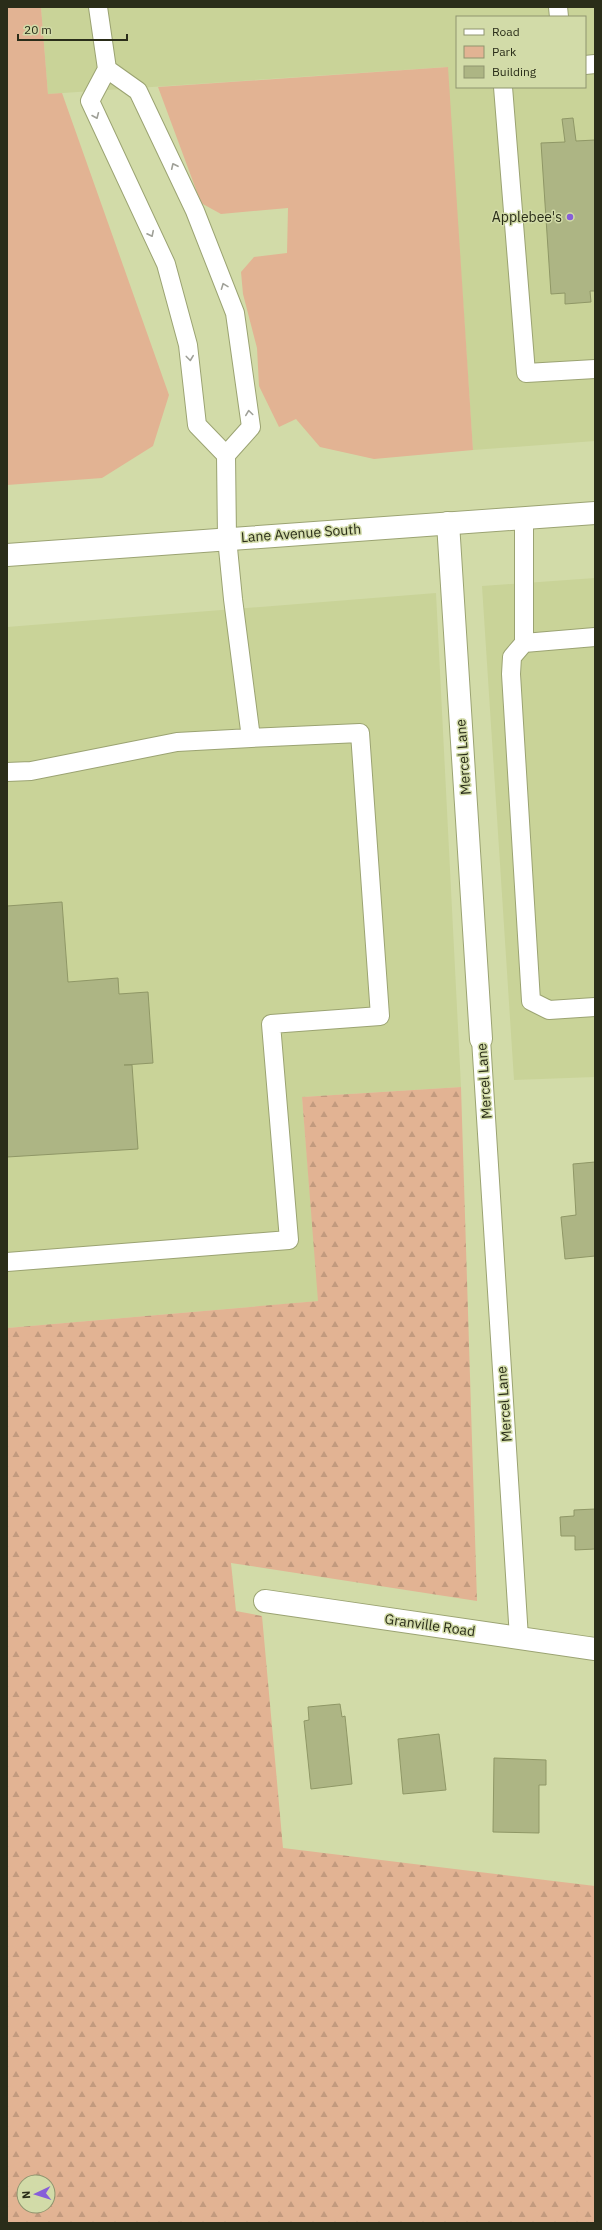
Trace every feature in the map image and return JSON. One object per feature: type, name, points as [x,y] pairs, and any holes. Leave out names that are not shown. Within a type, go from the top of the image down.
[{"type":"street","name":"Lane Avenue South","points":[[7,555],[227,538],[595,513]]},
{"type":"street","name":"Mercel Lane","points":[[448,523],[481,1039]]},
{"type":"street","name":"Granville Road","points":[[265,1601],[595,1649]]},
{"type":"lane","points":[[98,7],[107,69],[90,101],[166,264],[188,345],[197,425],[226,455]]},
{"type":"lane","points":[[107,69],[138,91],[195,211],[235,313],[251,427],[226,455],[227,538],[232,599],[251,738]]},
{"type":"lane","points":[[503,88],[526,373],[595,368]]},
{"type":"lane","points":[[524,518],[524,643],[512,657],[511,674],[531,1001],[549,1010],[595,1007]]},
{"type":"lane","points":[[524,643],[595,637]]},
{"type":"lane","points":[[7,772],[31,771],[177,742],[360,733],[380,1016],[271,1024],[289,1240],[7,1262]]},
{"type":"lane","name":"Mercel Lane","points":[[481,1039],[519,1638]]},
{"type":"shaded area","points":[[41,7],[595,7],[595,441],[473,450],[447,67],[48,94]]},
{"type":"shaded area","points":[[595,578],[595,1077],[514,1080],[482,586]]},
{"type":"shaded area","points":[[436,593],[461,1087],[302,1097],[319,1301],[7,1328],[7,627]]},
{"type":"green space","points":[[7,7],[41,7],[48,94],[62,93],[169,395],[153,446],[102,478],[7,485]]},
{"type":"green space","points":[[448,67],[473,450],[374,459],[320,447],[296,419],[279,427],[259,386],[257,348],[243,294],[241,272],[254,257],[287,253],[288,208],[221,214],[201,203],[158,87]]},
{"type":"green space","points":[[461,1087],[477,1601],[231,1563],[236,1611],[262,1616],[283,1848],[595,1886],[595,2223],[7,2223],[7,1328],[318,1301],[302,1097]]},
{"type":"building","name":"Applebee's","points":[[573,118],[576,141],[595,140],[595,291],[590,291],[591,302],[565,304],[565,293],[551,294],[541,143],[565,142],[562,119]]},
{"type":"building","points":[[62,902],[68,982],[118,978],[119,994],[148,992],[153,1063],[124,1065],[132,1065],[138,1149],[7,1157],[7,906]]},
{"type":"building","points":[[595,1162],[595,1256],[565,1259],[561,1217],[576,1215],[573,1164]]},
{"type":"building","points":[[595,1509],[595,1549],[575,1550],[575,1536],[561,1536],[560,1517],[574,1516],[574,1510]]},
{"type":"building","points":[[340,1704],[342,1717],[345,1716],[352,1784],[311,1789],[304,1721],[309,1720],[308,1707]]},
{"type":"building","points":[[439,1734],[446,1790],[403,1794],[398,1739]]},
{"type":"building","points":[[494,1758],[546,1760],[546,1785],[539,1785],[539,1833],[493,1832]]},
{"type":"place","name":"Applebee's","points":[[570,217]]}]
